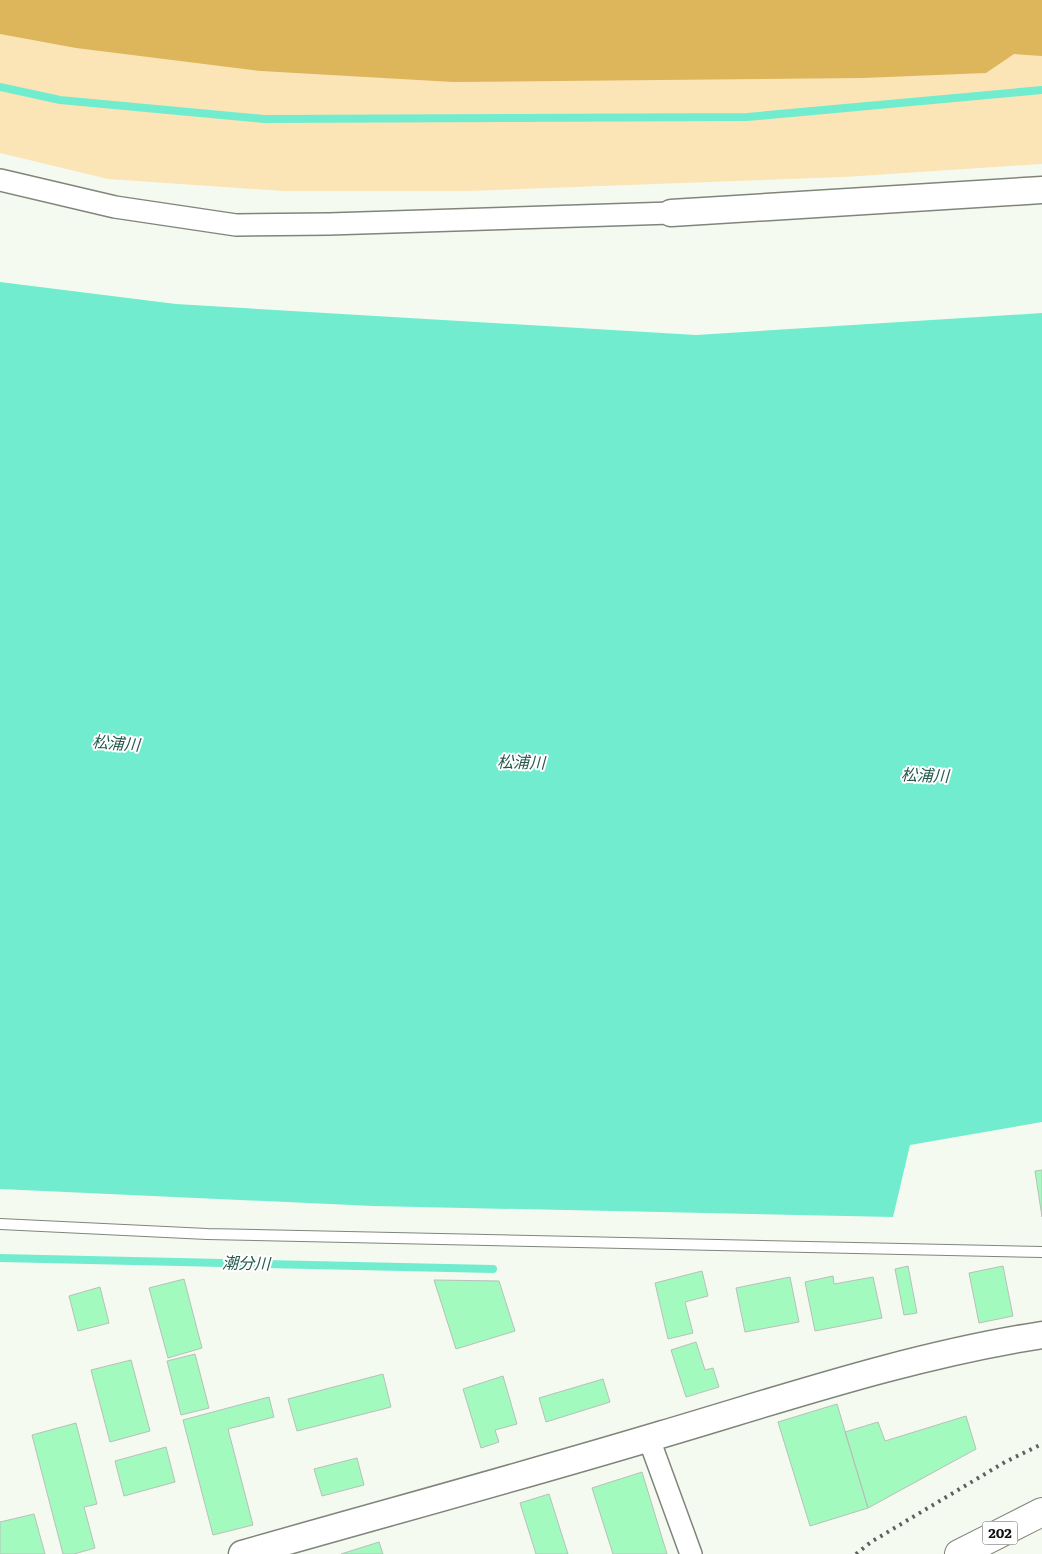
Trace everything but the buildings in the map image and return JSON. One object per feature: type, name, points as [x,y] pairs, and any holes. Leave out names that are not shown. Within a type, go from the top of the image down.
[{"type":"highway","name":"202","points":[[959,1554],[1042,1512]]},
{"type":"street","points":[[0,180],[115,207],[236,225],[672,213],[1042,190]]},
{"type":"street","points":[[242,1554],[648,1439],[884,1369],[1000,1342],[1042,1336]]},
{"type":"street","points":[[648,1439],[690,1554]]},
{"type":"lane","points":[[0,1224],[207,1234],[1042,1252]]},
{"type":"shaded area","points":[[0,0],[1042,0],[1042,164],[844,177],[468,191],[283,191],[108,179],[0,153]]},
{"type":"shaded area","points":[[0,0],[1042,0],[1042,56],[1014,54],[986,73],[863,78],[453,82],[261,71],[76,48],[0,34]]},
{"type":"water","name":"松浦川","points":[[0,282],[176,304],[696,335],[1042,313],[1042,1122],[910,1145],[893,1217],[373,1206],[0,1189]]},
{"type":"waterway","points":[[0,87],[60,100],[264,119],[747,117],[1042,90]]},
{"type":"waterway","name":"潮分川","points":[[0,1258],[493,1269]]},
{"type":"railway","points":[[856,1554],[871,1542],[1005,1462],[1042,1444]]}]
